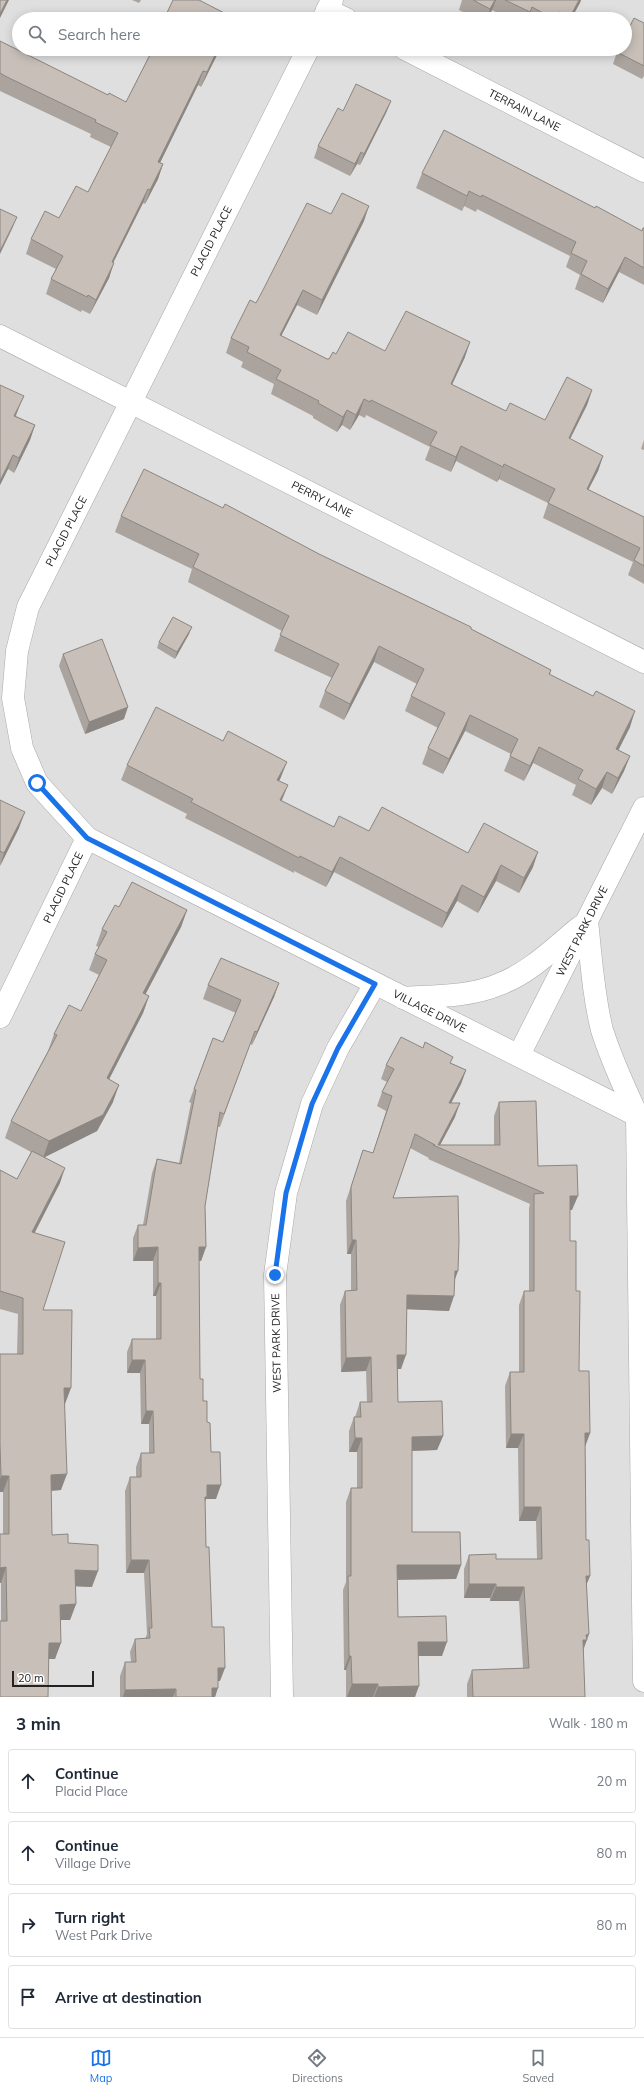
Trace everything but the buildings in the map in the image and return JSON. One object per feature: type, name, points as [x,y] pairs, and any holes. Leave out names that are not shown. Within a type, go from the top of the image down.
[{"type":"street","name":"PLACID PLACE","points":[[0,1017],[87,838],[37,783],[22,748],[13,698],[16,651],[28,607],[304,56]]},
{"type":"street","name":"TERRAIN LANE","points":[[419,56],[644,171]]},
{"type":"street","name":"PERRY LANE","points":[[0,336],[644,662]]},
{"type":"street","name":"WEST PARK DRIVE","points":[[519,1054],[644,808]]},
{"type":"street","name":"VILLAGE DRIVE","points":[[87,838],[402,998],[519,1054],[640,1117]]},
{"type":"street","points":[[402,998],[461,994],[500,984],[534,966],[587,921]]},
{"type":"street","points":[[587,921],[594,984],[602,1029],[616,1070],[640,1117],[644,1681]]},
{"type":"street","name":"WEST PARK DRIVE","points":[[282,1697],[275,1275],[286,1193],[312,1104],[338,1048],[375,984]]},
{"type":"shaded area","points":[[0,0],[644,0],[644,1697],[0,1697]]},
{"type":"route","points":[[37,783],[87,838],[375,984],[338,1048],[312,1104],[286,1193],[275,1275]]}]
